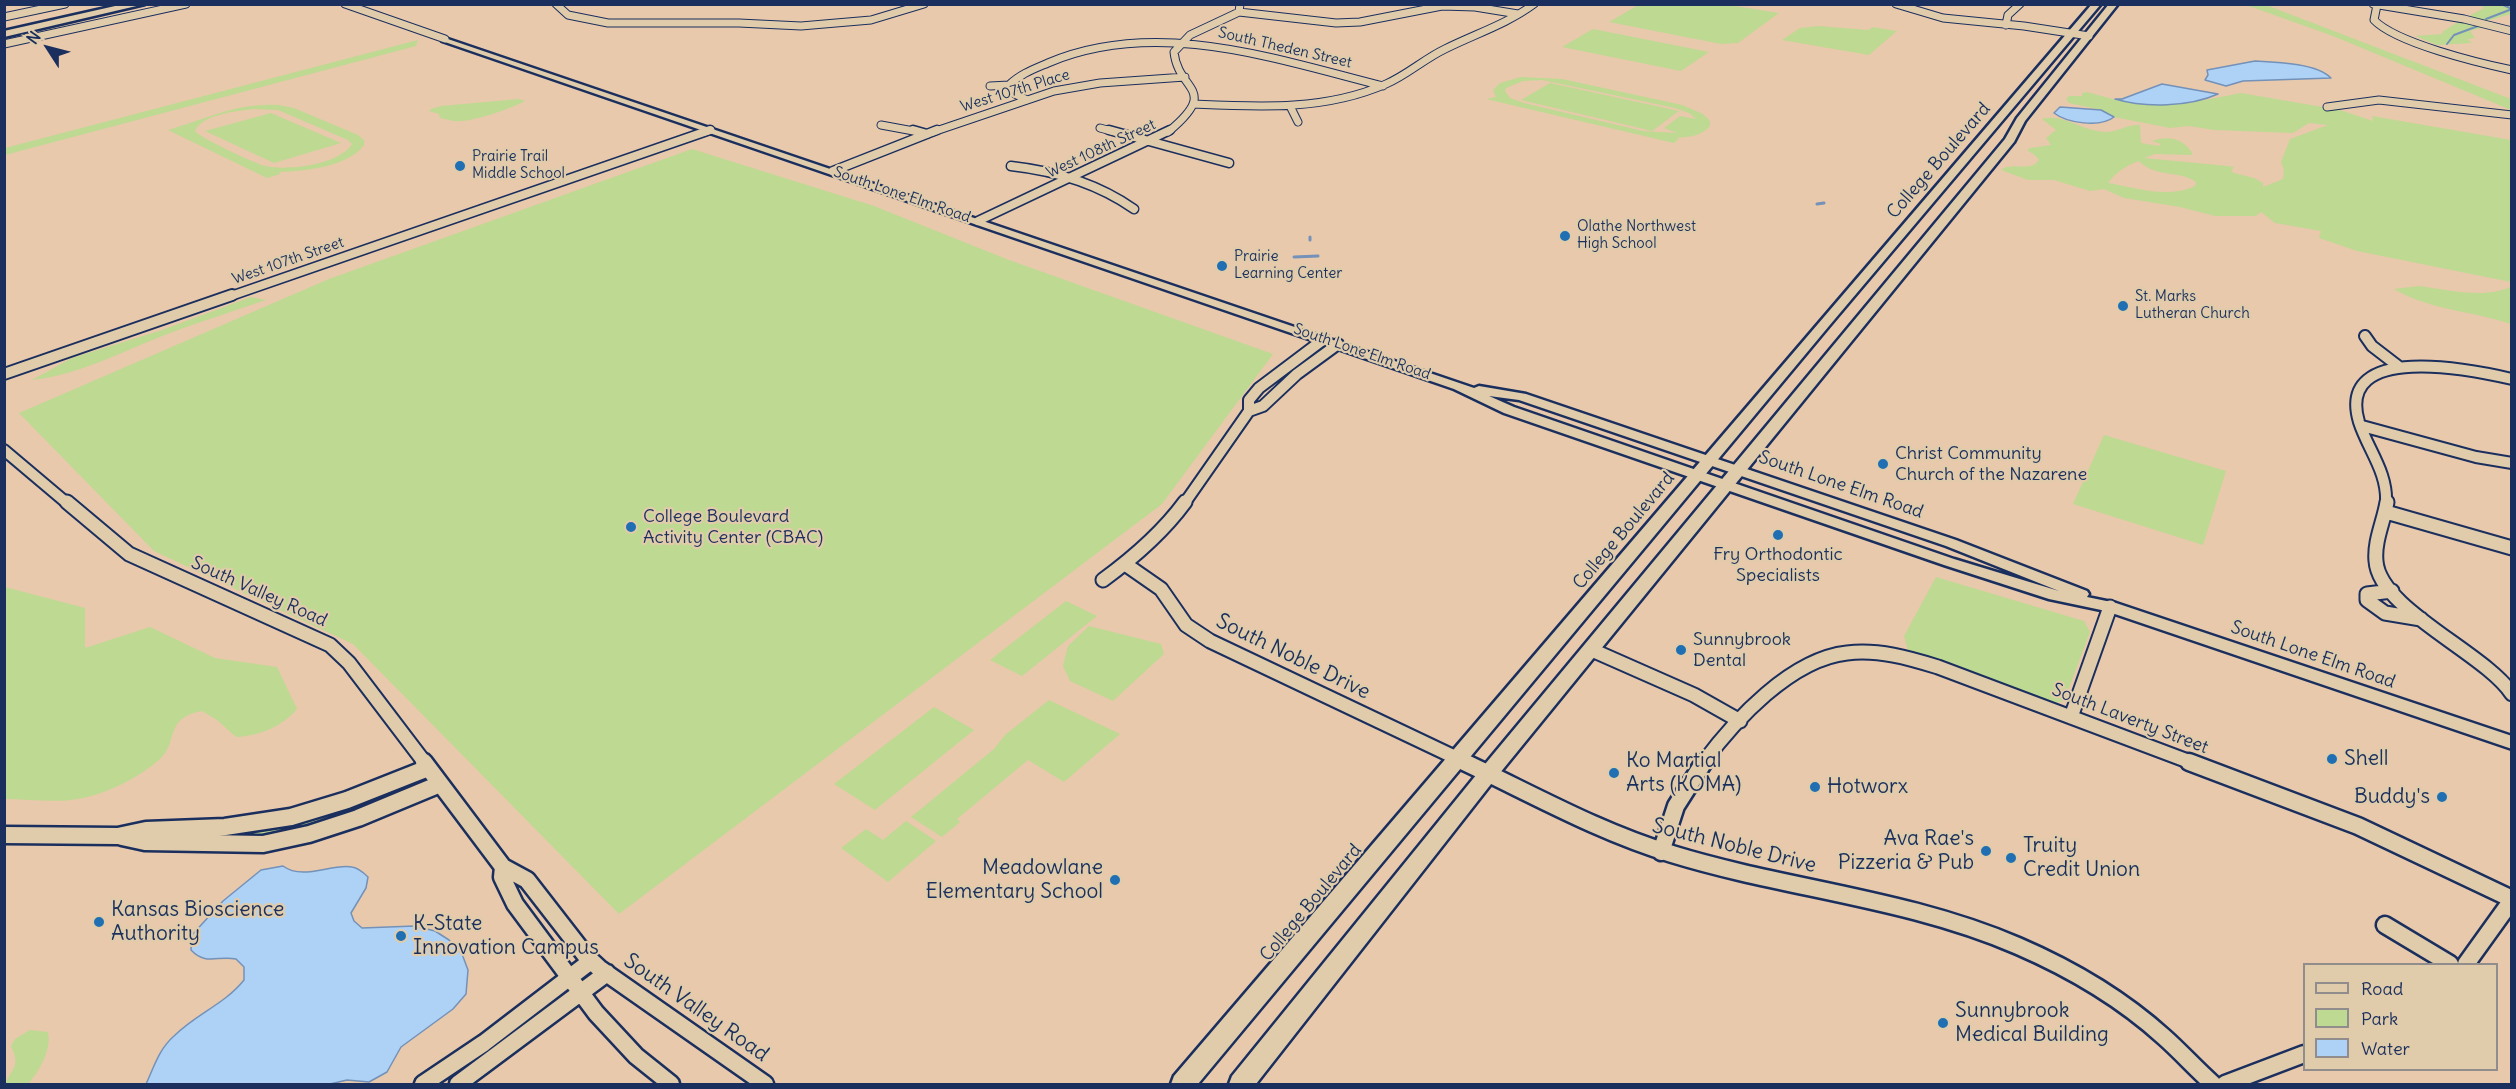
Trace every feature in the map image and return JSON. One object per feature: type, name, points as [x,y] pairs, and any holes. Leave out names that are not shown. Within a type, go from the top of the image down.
[{"type":"highway","points":[[4,26],[107,4]]},
{"type":"highway","points":[[4,34],[140,4]]},
{"type":"main road","name":"College Boulevard","points":[[1241,1084],[1488,774],[2010,140],[2020,120],[2081,35],[2097,4]]},
{"type":"main road","name":"College Boulevard","points":[[1183,1084],[1824,323],[2081,35],[2114,4]]},
{"type":"street","points":[[4,17],[65,4]]},
{"type":"street","points":[[4,44],[186,4]]},
{"type":"street","name":"South Lone Elm Road","points":[[345,4],[1324,339],[1459,386],[1509,411],[1949,562],[2055,596],[2106,606]]},
{"type":"street","points":[[556,4],[568,15],[608,23],[739,23],[801,26],[871,20],[924,4]]},
{"type":"street","points":[[1518,14],[1492,8],[1446,6],[1351,24],[1324,23],[1240,8],[1190,35],[1180,44],[1174,57],[1193,88],[1193,104],[1290,106],[1361,95],[1383,86],[1437,53],[1518,14],[1534,4]]},
{"type":"street","points":[[1896,4],[1929,15],[2081,35]]},
{"type":"street","points":[[2006,25],[2008,15],[2020,4]]},
{"type":"street","points":[[2511,31],[2464,19],[2375,5],[2373,18],[2374,22],[2388,30],[2471,60],[2511,70]]},
{"type":"street","name":"South Theden Street","points":[[1009,85],[1018,76],[1041,65],[1096,47],[1180,44],[1235,49],[1383,86]]},
{"type":"street","name":"West 107th Place","points":[[833,171],[927,134],[1027,100],[1088,85],[1185,77]]},
{"type":"street","points":[[990,86],[1009,85],[1016,94],[1027,100]]},
{"type":"street","points":[[2327,107],[2400,101],[2511,115]]},
{"type":"street","points":[[2355,103],[2366,107]]},
{"type":"street","name":"West 108th Street","points":[[978,221],[1166,134],[1188,115],[1193,104]]},
{"type":"street","points":[[1290,106],[1298,122]]},
{"type":"street","points":[[881,125],[927,134]]},
{"type":"street","points":[[1100,128],[1229,163]]},
{"type":"street","name":"West 107th Street","points":[[4,374],[708,129]]},
{"type":"street","points":[[1011,166],[1031,168],[1069,178],[1109,192],[1134,209]]},
{"type":"street","points":[[2366,336],[2372,346],[2398,366]]},
{"type":"street","points":[[1249,411],[1249,400],[1259,388],[1324,339]]},
{"type":"street","points":[[1103,580],[1125,564],[1175,516],[1249,411],[1263,406],[1298,374],[1338,344]]},
{"type":"street","points":[[2511,379],[2444,367],[2398,366],[2381,371],[2362,385],[2357,411],[2384,476],[2386,512],[2375,554],[2381,578],[2421,619],[2493,672],[2511,691]]},
{"type":"street","name":"South Lone Elm Road","points":[[1459,386],[1521,397],[1951,543],[2071,589],[2106,606],[2511,743]]},
{"type":"street","points":[[2362,426],[2476,457],[2511,463]]},
{"type":"street","name":"South Valley Road","points":[[4,450],[129,554],[330,645],[348,663],[503,867],[527,880],[591,961],[765,1084]]},
{"type":"street","points":[[2386,512],[2511,548]]},
{"type":"street","name":"South Noble Drive","points":[[1125,564],[1161,589],[1177,615],[1204,637],[1590,823],[1661,852],[1920,913],[2019,946],[2120,1005],[2162,1036],[2212,1084]]},
{"type":"street","points":[[2392,591],[2367,594],[2367,600],[2382,613],[2421,619]]},
{"type":"street","points":[[2071,717],[2106,606]]},
{"type":"street","points":[[1592,650],[1694,695],[1740,721]]},
{"type":"street","name":"South Laverty Street","points":[[1661,852],[1679,800],[1711,752],[1740,721],[1776,688],[1810,664],[1831,656],[1860,652],[1910,658],[2071,717],[2358,826],[2511,899]]},
{"type":"street","points":[[118,836],[146,830],[225,827],[291,817],[347,800],[428,768]]},
{"type":"street","points":[[4,835],[118,836],[145,842],[263,844],[309,834],[358,818],[440,784]]},
{"type":"street","name":"South Valley Road","points":[[503,867],[502,877],[515,904],[596,1013],[629,1049],[671,1084]]},
{"type":"street","points":[[2467,963],[2511,899]]},
{"type":"street","points":[[2385,925],[2448,963]]},
{"type":"street","points":[[423,1084],[484,1043],[591,961]]},
{"type":"street","points":[[458,1084],[607,973]]},
{"type":"street","points":[[2225,1084],[2303,1054]]},
{"type":"green space","points":[[1640,4],[1729,5],[1779,13],[1738,43],[1721,44],[1609,22]]},
{"type":"green space","points":[[2246,5],[2266,5],[2511,99],[2511,110],[2333,36]]},
{"type":"green space","points":[[2480,5],[2511,5],[2511,14],[2487,21],[2467,17],[2484,8]]},
{"type":"green space","points":[[2461,20],[2489,26],[2470,31],[2475,38],[2467,39],[2472,43],[2437,45],[2415,36],[2442,34]]},
{"type":"green space","points":[[1818,26],[1869,30],[1872,27],[1897,31],[1869,55],[1782,40],[1800,28]]},
{"type":"green space","points":[[1593,29],[1709,52],[1681,71],[1562,47]]},
{"type":"green space","points":[[418,40],[416,46],[5,155],[5,148]]},
{"type":"green space","points":[[1521,77],[1562,79],[1682,105],[1703,114],[1710,121],[1710,126],[1699,134],[1676,138],[1679,139],[1674,143],[1486,99],[1496,97],[1493,90],[1500,83]],"holes":[[[1542,80],[1675,108],[1689,113],[1696,119],[1680,116],[1664,128],[1677,133],[1643,131],[1524,103],[1510,98],[1505,91],[1506,88],[1523,81]]]},
{"type":"green space","points":[[1550,83],[1679,111],[1652,131],[1521,100]]},
{"type":"green space","points":[[2082,93],[2152,104],[2205,100],[2241,93],[2340,110],[2373,121],[2372,116],[2511,140],[2511,282],[2357,251],[2319,238],[2321,231],[2275,223],[2261,212],[2256,216],[2215,216],[2180,207],[2124,198],[2104,189],[2090,191],[2054,180],[2028,180],[2001,170],[2010,166],[2031,166],[2039,160],[2027,150],[2051,145],[2046,138],[2056,130],[2042,119],[2050,118],[2091,130],[2108,132],[2140,125],[2141,143],[2159,146],[2161,144],[2152,141],[2164,138],[2176,140],[2186,145],[2193,155],[2155,154],[2144,158],[2234,167],[2231,171],[2254,178],[2263,183],[2263,187],[2283,179],[2284,170],[2281,162],[2290,139],[2328,125],[2309,123],[2293,133],[2214,130],[2189,126],[2170,128],[2114,117],[2101,110],[2069,103],[2066,99],[2069,96],[2082,96]],"holes":[[[2139,161],[2152,170],[2190,178],[2196,182],[2195,186],[2185,190],[2163,192],[2108,183],[2118,172],[2130,165]]]},
{"type":"green space","points":[[519,99],[525,101],[490,115],[470,120],[454,121],[440,118],[439,114],[429,111],[441,106]]},
{"type":"green space","points":[[263,105],[294,108],[358,135],[364,140],[364,145],[348,158],[337,163],[313,169],[279,172],[280,174],[267,178],[168,130],[234,109]],"holes":[[[254,109],[278,110],[348,140],[352,144],[346,151],[325,162],[286,168],[265,166],[240,156],[195,131],[205,121],[221,114]]]},
{"type":"green space","points":[[271,113],[341,143],[274,163],[205,131]]},
{"type":"green space","name":"College Boulevard Activity Center (CBAC)","points":[[692,149],[874,206],[1009,260],[1273,354],[1162,504],[619,914],[353,644],[154,551],[19,413],[329,279]]},
{"type":"green space","points":[[2419,286],[2477,293],[2500,291],[2511,287],[2511,324],[2422,302],[2394,289]]},
{"type":"green space","points":[[251,297],[266,300],[170,333],[85,367],[32,380],[72,358],[162,330]]},
{"type":"green space","points":[[2104,435],[2226,471],[2203,545],[2073,504]]},
{"type":"green space","points":[[1936,577],[2084,621],[2090,632],[2064,701],[2051,704],[1908,650],[1904,636]]},
{"type":"green space","points":[[5,587],[85,608],[85,648],[150,627],[215,658],[277,667],[297,709],[277,726],[253,735],[236,737],[217,720],[202,711],[190,714],[177,725],[166,752],[160,759],[122,784],[88,797],[69,800],[5,799]]},
{"type":"green space","points":[[1066,601],[1097,616],[1022,676],[990,660]]},
{"type":"green space","points":[[1089,626],[1161,644],[1164,654],[1113,701],[1070,681],[1063,666],[1068,646]]},
{"type":"green space","points":[[1049,700],[1120,734],[1064,782],[1028,760],[957,819],[960,822],[942,837],[911,817],[994,749],[1005,735]]},
{"type":"green space","points":[[934,707],[974,730],[875,810],[834,784]]},
{"type":"green space","points":[[375,796],[378,802],[323,821],[250,837],[254,828]]},
{"type":"green space","points":[[906,821],[936,841],[888,882],[841,848],[866,829],[883,840]]},
{"type":"green space","points":[[30,1030],[48,1032],[48,1046],[44,1060],[28,1084],[5,1084],[15,1063],[11,1046],[15,1039]]},
{"type":"water","points":[[2255,61],[2306,66],[2325,73],[2331,78],[2243,81],[2226,86],[2205,80],[2208,75],[2207,70]]},
{"type":"water","points":[[2162,84],[2218,94],[2194,102],[2167,105],[2140,104],[2115,99],[2122,99]]},
{"type":"water","points":[[2060,107],[2101,110],[2114,117],[2101,122],[2075,122],[2054,113]]},
{"type":"water","points":[[283,866],[299,872],[344,866],[361,871],[368,877],[366,888],[351,913],[354,921],[362,928],[415,926],[435,931],[449,940],[462,954],[468,970],[466,994],[453,1009],[401,1047],[387,1072],[369,1082],[347,1080],[330,1084],[146,1084],[157,1058],[169,1041],[192,1021],[228,996],[244,980],[244,967],[236,959],[202,958],[191,950],[192,935],[223,901],[261,870]]},
{"type":"waterway","points":[[2486,19],[2512,9],[2501,4]]},
{"type":"waterway","points":[[2447,44],[2454,35],[2478,26]]},
{"type":"waterway","points":[[1817,204],[1824,203]]},
{"type":"waterway","points":[[1294,257],[1318,256]]},
{"type":"place","name":"Prairie Trail Middle School","points":[[460,166]]},
{"type":"place","name":"Olathe Northwest High School","points":[[1565,236]]},
{"type":"place","name":"Prairie Learning Center","points":[[1222,266]]},
{"type":"place","name":"St. Marks Lutheran Church","points":[[2123,306]]},
{"type":"place","name":"Christ Community Church of the Nazarene","points":[[1883,464]]},
{"type":"place","name":"College Boulevard Activity Center (CBAC)","points":[[631,527]]},
{"type":"place","name":"Fry Orthodontic Specialists","points":[[1778,535]]},
{"type":"place","name":"Sunnybrook Dental","points":[[1681,650]]},
{"type":"place","name":"Shell","points":[[2332,759]]},
{"type":"place","name":"Ko Martial Arts (KOMA)","points":[[1614,773]]},
{"type":"place","name":"Hotworx","points":[[1815,787]]},
{"type":"place","name":"Buddy's","points":[[2442,797]]},
{"type":"place","name":"Ava Rae's Pizzeria & Pub","points":[[1986,851]]},
{"type":"place","name":"Truity Credit Union","points":[[2011,858]]},
{"type":"place","name":"Meadowlane Elementary School","points":[[1115,880]]},
{"type":"place","name":"Kansas Bioscience Authority","points":[[99,922]]},
{"type":"place","name":"K-State Innovation Campus","points":[[401,936]]},
{"type":"place","name":"Sunnybrook Medical Building","points":[[1943,1023]]}]
